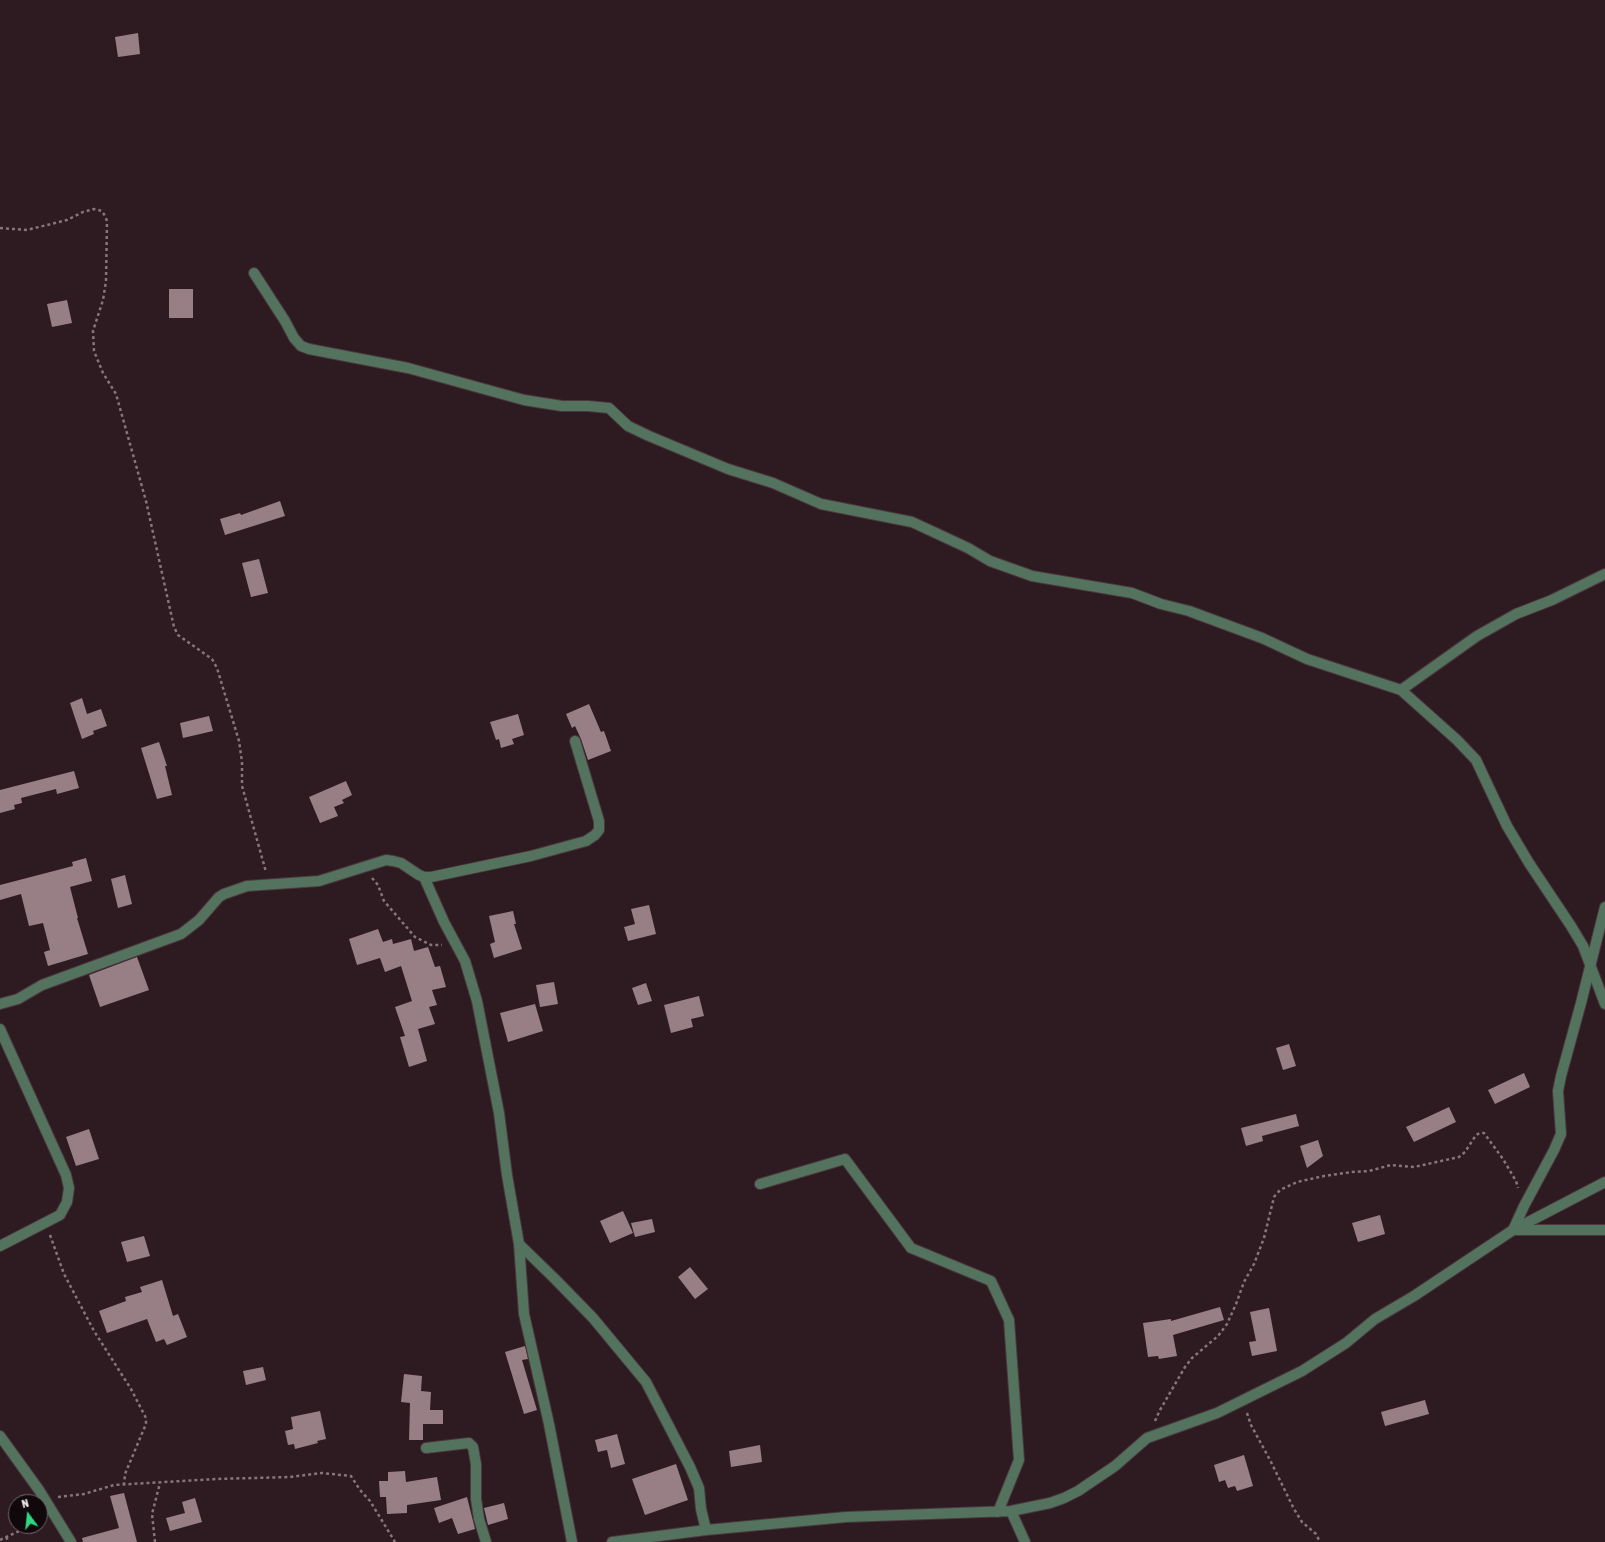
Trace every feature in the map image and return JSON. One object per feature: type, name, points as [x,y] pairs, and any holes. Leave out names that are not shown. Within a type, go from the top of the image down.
[{"type":"street","points":[[254,273],[285,321],[294,338],[301,346],[309,349],[408,368],[524,400],[562,406],[610,408],[628,426],[648,436],[728,469],[773,483],[821,504],[912,522],[968,548],[990,561],[1032,576],[1132,593],[1161,604],[1190,611],[1262,638],[1307,659],[1401,690],[1457,740],[1476,760],[1507,826],[1529,863],[1583,946],[1590,968],[1605,1004]]},
{"type":"street","points":[[1401,690],[1476,636],[1516,614],[1552,600],[1605,574]]},
{"type":"street","points":[[0,1004],[18,999],[42,985],[181,934],[199,920],[219,897],[247,886],[319,881],[381,861],[393,861],[424,877],[439,876],[558,849],[586,841],[595,835],[599,830],[599,821],[576,741]]},
{"type":"street","points":[[424,877],[444,922],[465,961],[479,1008],[499,1113],[507,1175],[519,1244],[524,1314],[549,1424],[572,1542]]},
{"type":"street","points":[[1513,1230],[1561,1134],[1558,1091],[1560,1076],[1590,968],[1605,907]]},
{"type":"street","points":[[0,1029],[66,1175],[69,1188],[67,1202],[60,1215],[0,1246]]},
{"type":"street","points":[[760,1184],[845,1158],[911,1248],[991,1281],[1008,1320],[1019,1460],[998,1512]]},
{"type":"street","points":[[612,1542],[706,1530],[846,1517],[1011,1511],[1050,1503],[1078,1491],[1115,1466],[1147,1438],[1217,1414],[1302,1371],[1346,1343],[1375,1319],[1414,1296],[1513,1230],[1605,1182]]},
{"type":"street","points":[[1513,1230],[1605,1230]]},
{"type":"street","points":[[519,1244],[593,1318],[646,1382],[676,1438],[699,1488],[701,1509],[706,1530]]},
{"type":"street","points":[[0,1436],[41,1494]]},
{"type":"street","points":[[426,1448],[469,1443],[473,1447],[476,1464],[476,1499],[479,1519],[486,1542]]},
{"type":"street","points":[[48,1504],[72,1542]]},
{"type":"street","points":[[1011,1511],[1025,1542]]},
{"type":"path","points":[[0,228],[27,230],[67,220],[94,209],[102,211],[105,216],[107,221],[106,281],[103,300],[93,331],[94,351],[103,373],[116,394],[146,501],[174,627],[178,635],[212,659],[217,668],[239,741],[242,762],[242,786],[269,884]]},
{"type":"path","points":[[363,867],[378,885],[386,905],[416,937],[431,945],[456,945]]},
{"type":"path","points":[[1147,1438],[1160,1410],[1185,1367],[1192,1358],[1218,1336],[1227,1324],[1244,1282],[1254,1264],[1264,1238],[1274,1197],[1280,1190],[1297,1182],[1324,1176],[1369,1171],[1391,1165],[1414,1166],[1459,1157],[1465,1152],[1476,1135],[1484,1133],[1503,1159],[1516,1181],[1524,1206]]},
{"type":"path","points":[[45,1223],[64,1274],[94,1331],[146,1418],[146,1424],[125,1474],[124,1485]]},
{"type":"path","points":[[1242,1401],[1251,1425],[1294,1509],[1302,1522],[1316,1534],[1320,1542]]},
{"type":"path","points":[[48,1498],[84,1494],[114,1485],[216,1479],[290,1477],[322,1473],[351,1476],[360,1490],[370,1501],[395,1542]]},
{"type":"path","points":[[156,1542],[152,1514],[160,1483]]},
{"type":"path","points":[[0,1540],[13,1534]]},
{"type":"path","points":[[6,1537],[9,1542]]},
{"type":"building","points":[[138,33],[140,54],[118,57],[115,37]]},
{"type":"building","points":[[169,289],[193,289],[193,318],[169,318]]},
{"type":"building","points":[[67,300],[72,323],[52,327],[47,304]]},
{"type":"building","points":[[280,501],[285,516],[225,535],[220,519],[240,513],[241,515]]},
{"type":"building","points":[[259,559],[268,593],[251,597],[242,563]]},
{"type":"building","points":[[82,698],[87,714],[101,709],[107,726],[93,731],[94,734],[82,739],[70,703]]},
{"type":"building","points":[[589,704],[601,732],[604,731],[611,751],[588,760],[575,726],[572,728],[566,714]]},
{"type":"building","points":[[518,714],[524,735],[512,739],[514,744],[501,748],[499,739],[496,740],[490,722]]},
{"type":"building","points":[[209,716],[213,731],[183,738],[180,723]]},
{"type":"building","points":[[159,742],[167,766],[165,766],[172,795],[157,799],[141,748]]},
{"type":"building","points":[[74,771],[79,788],[57,794],[56,789],[21,798],[22,803],[14,805],[15,809],[0,813],[0,790]]},
{"type":"building","points":[[346,781],[352,795],[342,800],[344,803],[334,807],[338,816],[320,823],[309,797]]},
{"type":"building","points":[[86,858],[92,881],[70,887],[77,918],[88,954],[48,966],[44,952],[50,950],[43,923],[29,926],[21,894],[0,900],[0,885],[73,866],[72,862]]},
{"type":"building","points":[[125,875],[132,904],[118,908],[111,879]]},
{"type":"building","points":[[649,905],[656,934],[628,941],[624,927],[635,924],[631,909]]},
{"type":"building","points":[[513,911],[516,924],[514,924],[522,949],[494,958],[490,944],[495,942],[489,916]]},
{"type":"building","points":[[378,929],[383,942],[392,939],[393,944],[411,939],[414,951],[428,947],[435,967],[440,966],[446,987],[432,990],[437,1005],[429,1007],[435,1024],[418,1029],[427,1061],[409,1067],[400,1037],[405,1036],[395,1007],[412,1001],[401,966],[385,972],[380,958],[357,965],[349,939]]},
{"type":"building","points":[[137,957],[149,990],[100,1007],[89,975]]},
{"type":"building","points":[[554,982],[558,1004],[540,1007],[536,985]]},
{"type":"building","points":[[646,983],[652,1001],[638,1005],[632,988]]},
{"type":"building","points":[[699,996],[704,1016],[691,1019],[693,1027],[671,1033],[664,1005]]},
{"type":"building","points":[[535,1004],[543,1031],[508,1042],[500,1013]]},
{"type":"building","points":[[1289,1044],[1296,1066],[1283,1070],[1276,1048]]},
{"type":"building","points":[[1524,1073],[1530,1087],[1495,1104],[1488,1090]]},
{"type":"building","points":[[1449,1107],[1456,1122],[1414,1142],[1406,1127]]},
{"type":"building","points":[[1296,1114],[1299,1126],[1262,1136],[1263,1141],[1246,1146],[1241,1128]]},
{"type":"building","points":[[89,1129],[99,1159],[76,1166],[66,1137]]},
{"type":"building","points":[[1318,1140],[1323,1156],[1307,1168],[1300,1146]]},
{"type":"building","points":[[623,1211],[633,1233],[610,1243],[600,1221]]},
{"type":"building","points":[[1380,1215],[1385,1234],[1358,1242],[1352,1223]]},
{"type":"building","points":[[652,1219],[655,1232],[635,1237],[631,1223]]},
{"type":"building","points":[[144,1236],[150,1256],[127,1262],[121,1242]]},
{"type":"building","points":[[690,1267],[708,1289],[695,1299],[678,1277]]},
{"type":"building","points":[[162,1280],[173,1316],[178,1314],[187,1337],[167,1345],[164,1339],[156,1342],[147,1319],[107,1333],[99,1311],[126,1301],[125,1297],[142,1292],[140,1287]]},
{"type":"building","points":[[1220,1307],[1224,1320],[1173,1335],[1177,1356],[1159,1359],[1158,1356],[1148,1357],[1143,1323],[1171,1319],[1171,1321]]},
{"type":"building","points":[[1269,1308],[1277,1351],[1252,1356],[1249,1342],[1256,1341],[1250,1312]]},
{"type":"building","points":[[525,1346],[528,1359],[522,1360],[537,1410],[524,1414],[505,1352]]},
{"type":"building","points":[[263,1367],[266,1380],[246,1385],[243,1371]]},
{"type":"building","points":[[404,1374],[422,1376],[421,1391],[431,1392],[430,1410],[443,1410],[443,1424],[423,1424],[423,1440],[409,1440],[410,1403],[401,1402]]},
{"type":"building","points":[[1425,1400],[1429,1414],[1385,1426],[1381,1412]]},
{"type":"building","points":[[320,1411],[326,1439],[317,1441],[318,1443],[295,1449],[294,1444],[288,1445],[285,1431],[293,1429],[291,1417]]},
{"type":"building","points":[[617,1434],[625,1464],[611,1468],[607,1450],[598,1452],[595,1440]]},
{"type":"building","points":[[760,1445],[762,1462],[731,1467],[729,1451]]},
{"type":"building","points":[[1244,1455],[1253,1486],[1237,1491],[1235,1486],[1228,1488],[1225,1480],[1219,1482],[1214,1465]]},
{"type":"building","points":[[676,1464],[688,1500],[645,1515],[632,1479]]},
{"type":"building","points":[[405,1471],[406,1482],[437,1477],[441,1500],[407,1505],[407,1513],[387,1514],[386,1497],[380,1497],[379,1481],[388,1481],[388,1472]]},
{"type":"building","points":[[124,1493],[137,1542],[83,1542],[82,1538],[119,1528],[110,1496]]},
{"type":"building","points":[[467,1497],[475,1529],[458,1534],[452,1518],[439,1523],[434,1508]]},
{"type":"building","points":[[195,1498],[202,1522],[170,1531],[166,1518],[185,1513],[182,1502]]},
{"type":"building","points":[[504,1503],[508,1519],[488,1525],[484,1508]]}]
